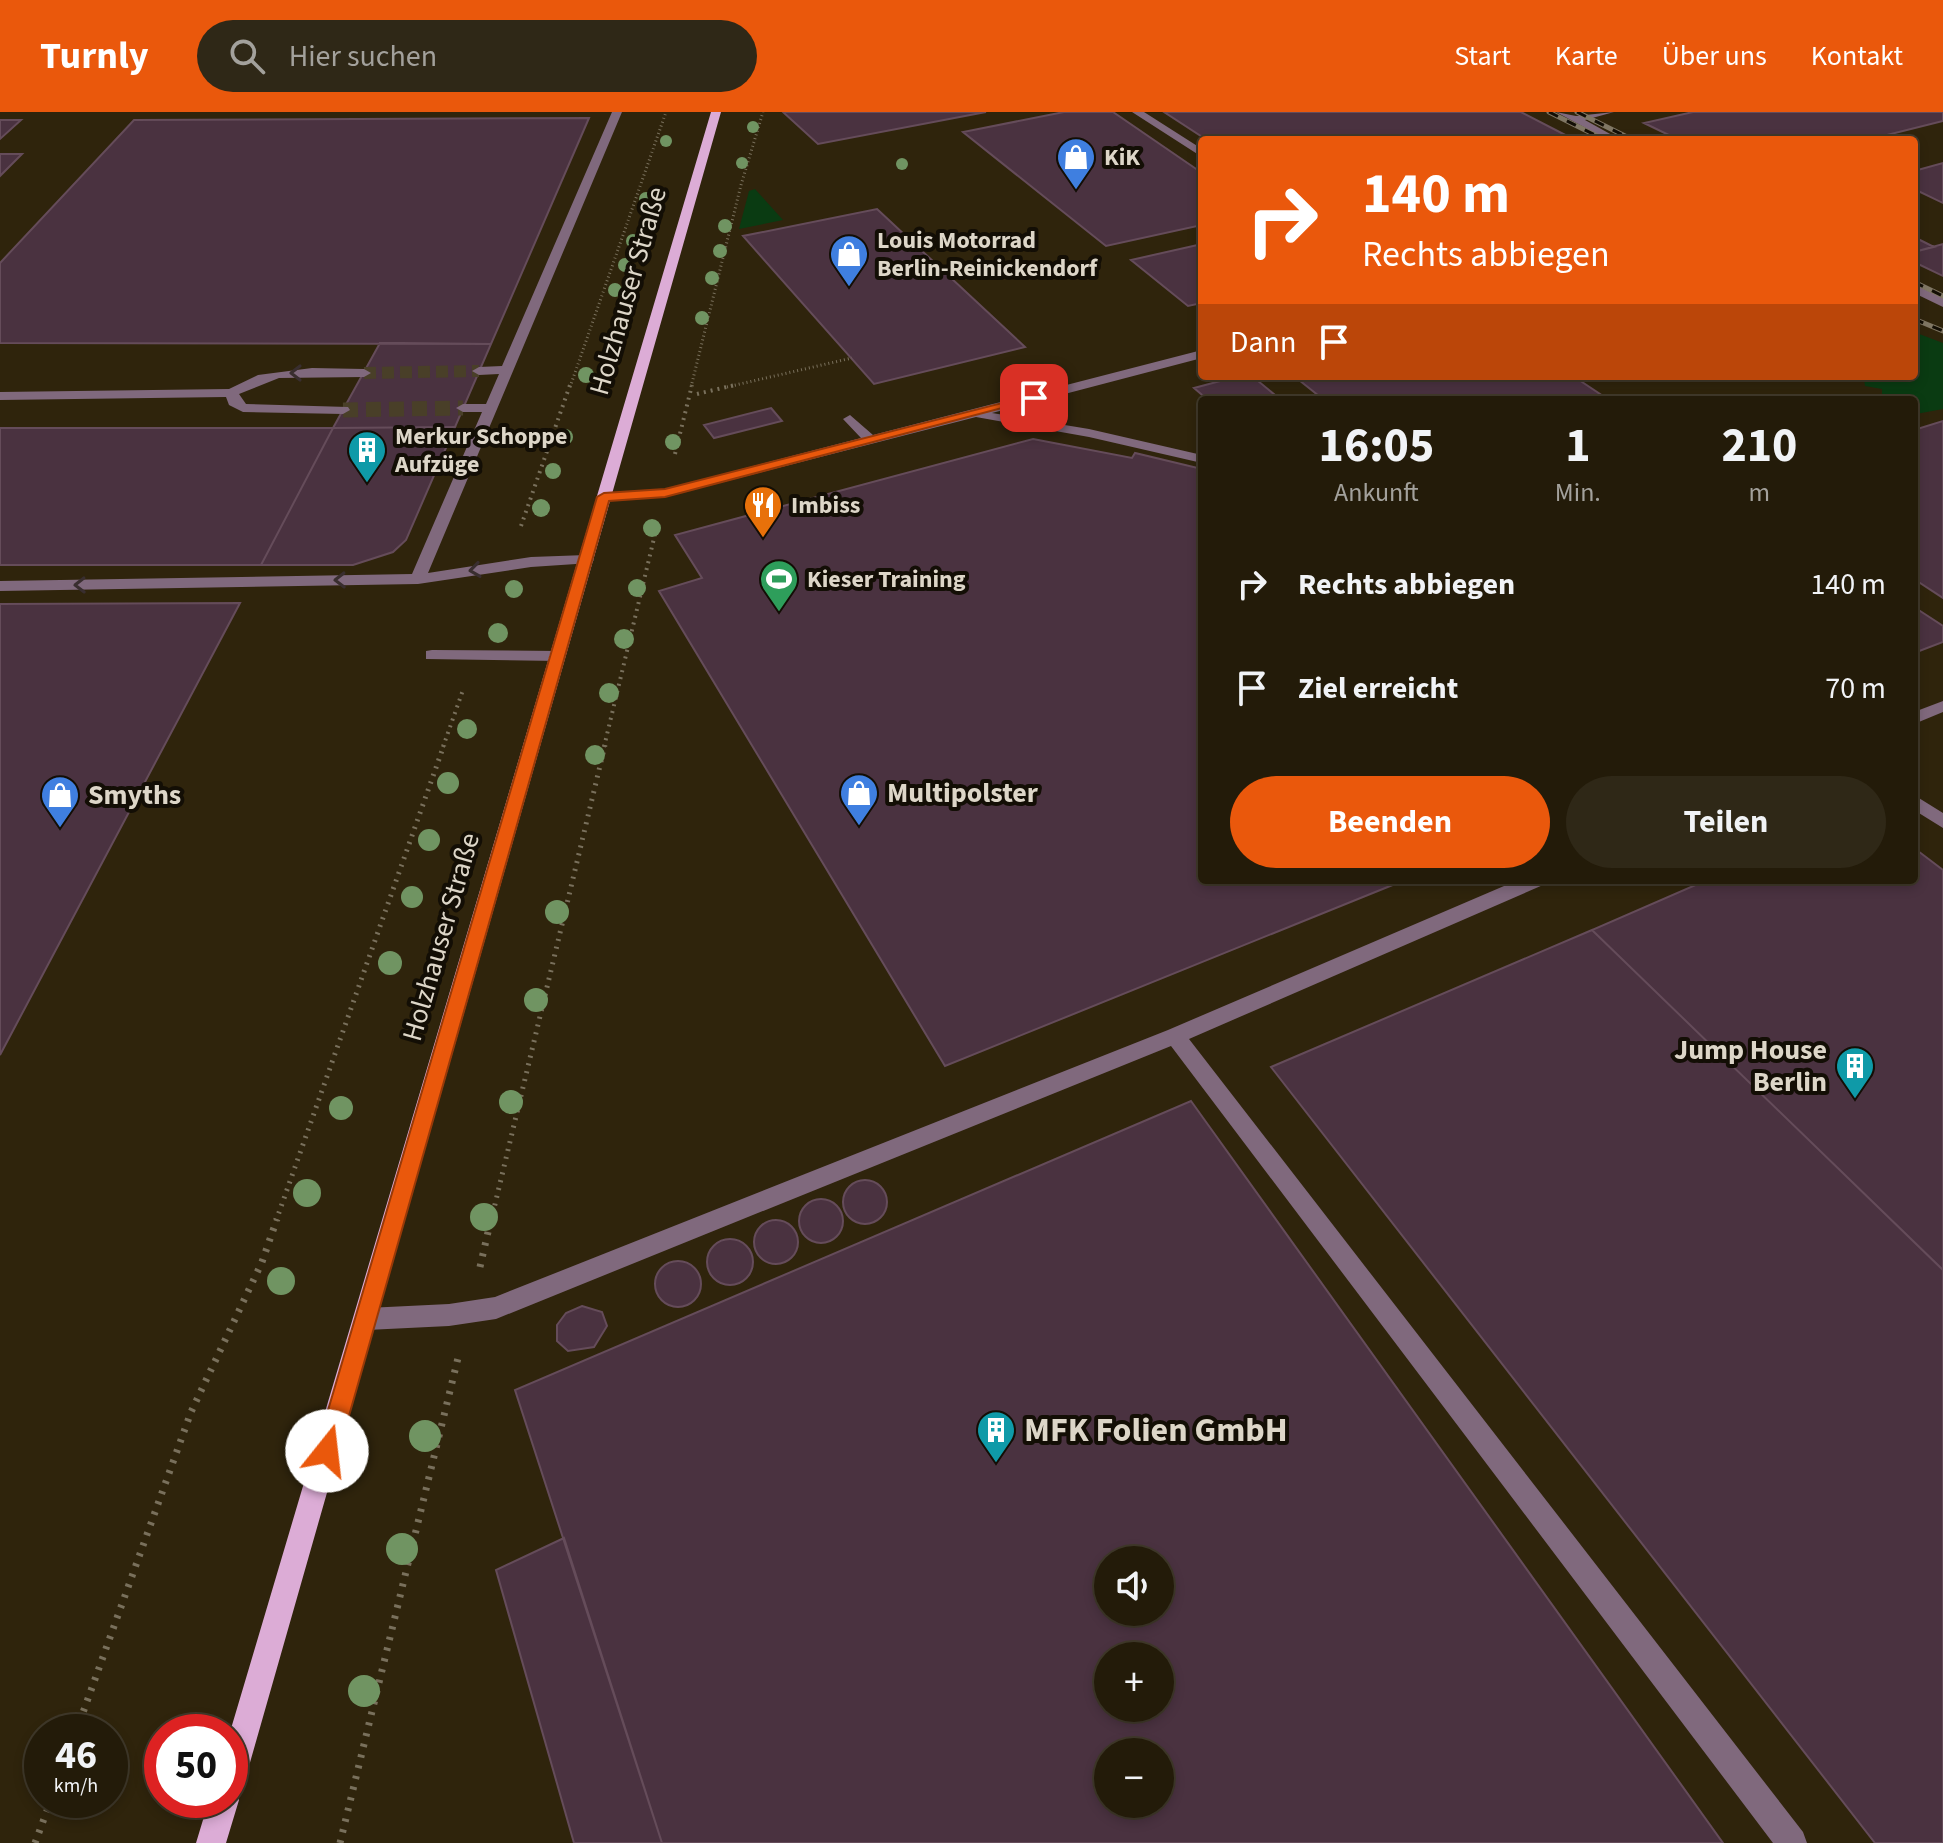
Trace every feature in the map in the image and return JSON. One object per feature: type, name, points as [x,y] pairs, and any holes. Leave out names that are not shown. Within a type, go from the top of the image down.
[{"type":"main road","name":"Holzhauser Straße","points":[[248,1719],[716,112]]},
{"type":"main road","points":[[211,1843],[219,1818]]},
{"type":"lane","points":[[418,579],[617,112]]},
{"type":"lane","points":[[1137,112],[1198,151]]},
{"type":"lane","points":[[1561,112],[1608,136]]},
{"type":"lane","points":[[1575,119],[1609,112]]},
{"type":"lane","points":[[1918,290],[1943,303]]},
{"type":"lane","points":[[604,497],[665,493],[1198,355]]},
{"type":"lane","points":[[479,371],[507,370]]},
{"type":"lane","points":[[0,396],[232,393],[263,376],[281,373],[364,373]]},
{"type":"lane","points":[[232,393],[234,402],[243,408],[343,410]]},
{"type":"lane","points":[[463,408],[491,408]]},
{"type":"lane","points":[[976,414],[1089,433],[1198,458]]},
{"type":"lane","points":[[850,419],[871,441]]},
{"type":"lane","points":[[0,586],[418,579],[507,566],[586,560]]},
{"type":"lane","points":[[432,655],[558,656]]},
{"type":"lane","points":[[1918,716],[1943,706]]},
{"type":"lane","points":[[1918,804],[1943,822]]},
{"type":"lane","points":[[367,1319],[496,1308],[1175,1036],[1527,884]]},
{"type":"lane","points":[[1175,1036],[1792,1843]]},
{"type":"path","points":[[507,566],[666,112]]},
{"type":"path","points":[[340,1843],[665,493],[741,185],[763,112]]},
{"type":"path","points":[[697,394],[852,358]]},
{"type":"path","points":[[82,1714],[191,1412],[262,1262],[476,655]]},
{"type":"path","points":[[35,1843],[44,1818]]},
{"type":"green space","points":[[755,189],[783,220],[739,229],[749,191]]},
{"type":"green space","points":[[1918,334],[1943,343],[1943,409],[1918,414],[1918,396],[1882,396],[1882,389],[1865,386],[1864,380],[1918,380]]},
{"type":"building","points":[[783,112],[986,112],[818,144]]},
{"type":"building","points":[[1064,112],[1113,112],[1198,170],[1198,226],[1106,246],[963,132]]},
{"type":"building","points":[[1164,112],[1521,112],[1567,136],[1201,136]]},
{"type":"building","points":[[1693,112],[1943,112],[1943,121],[1883,136],[1671,136],[1644,123]]},
{"type":"building","points":[[589,118],[491,344],[0,343],[0,263],[134,120]]},
{"type":"building","points":[[0,120],[21,120],[0,139]]},
{"type":"building","points":[[0,154],[22,154],[0,176]]},
{"type":"building","points":[[1943,163],[1943,203],[1918,191],[1918,170]]},
{"type":"building","points":[[877,209],[1025,347],[874,384],[743,236]]},
{"type":"building","points":[[1918,239],[1934,247],[1918,251]]},
{"type":"building","points":[[1943,244],[1943,276],[1918,264],[1918,251]]},
{"type":"building","points":[[1198,245],[1198,304],[1188,306],[1131,260]]},
{"type":"building","points":[[380,343],[491,344],[455,427],[333,428]]},
{"type":"building","points":[[1224,380],[1257,380],[1276,396],[1203,396],[1194,388]]},
{"type":"building","points":[[1299,380],[1579,380],[1603,396],[1319,396]]},
{"type":"building","points":[[771,408],[782,421],[714,438],[704,425]]},
{"type":"building","points":[[1943,421],[1943,598],[1918,582],[1918,429]]},
{"type":"building","name":"Merkur Schoppe Aufzüge","points":[[455,427],[406,540],[393,552],[353,565],[261,565],[333,428]]},
{"type":"building","points":[[0,428],[333,428],[261,565],[0,565]]},
{"type":"building","points":[[1033,439],[1132,458],[1135,453],[1198,468],[1198,884],[1395,884],[945,1066],[659,591],[702,578],[675,535]]},
{"type":"building","name":"Smyths","points":[[240,603],[0,1055],[0,604]]},
{"type":"building","points":[[1918,610],[1943,626],[1943,642],[1918,651]]},
{"type":"building","name":"Jump House Berlin","points":[[1918,851],[1943,870],[1943,1270],[1592,930],[1698,884],[1918,884]]},
{"type":"building","points":[[1592,930],[1943,1270],[1943,1843],[1875,1843],[1271,1067]]},
{"type":"building","name":"MFK Folien GmbH","points":[[1191,1101],[1723,1843],[662,1843],[515,1390]]},
{"type":"building","points":[[865,1180],[881,1186],[887,1202],[881,1218],[865,1224],[849,1218],[843,1202],[849,1186]]},
{"type":"building","points":[[821,1199],[837,1205],[843,1221],[837,1237],[821,1243],[805,1237],[799,1221],[805,1205]]},
{"type":"building","points":[[776,1220],[792,1226],[798,1242],[792,1258],[776,1264],[760,1258],[754,1242],[760,1226]]},
{"type":"building","points":[[730,1239],[746,1246],[753,1262],[746,1278],[730,1285],[714,1278],[707,1262],[714,1246]]},
{"type":"building","points":[[678,1261],[687,1262],[694,1268],[700,1275],[700,1293],[694,1300],[687,1306],[678,1307],[669,1306],[662,1300],[656,1293],[655,1284],[656,1275],[662,1268],[669,1262]]},
{"type":"building","points":[[582,1306],[602,1312],[607,1326],[594,1347],[568,1351],[557,1341],[557,1325],[566,1313]]},
{"type":"building","points":[[564,1538],[662,1843],[574,1843],[496,1570]]},
{"type":"tunnel","points":[[364,373],[479,371]]},
{"type":"tunnel","points":[[343,410],[463,408]]},
{"type":"railway","points":[[1549,112],[1597,136]]},
{"type":"railway","points":[[1577,112],[1625,136]]},
{"type":"railway","points":[[1918,284],[1943,296]]},
{"type":"railway","points":[[1918,321],[1943,331]]},
{"type":"place","name":"KiK","points":[[1076,191]]},
{"type":"place","name":"Louis Motorrad Berlin-Reinickendorf","points":[[849,288]]},
{"type":"place","name":"Merkur Schoppe Aufzüge","points":[[367,484]]},
{"type":"place","name":"Imbiss","points":[[763,539]]},
{"type":"place","name":"Kieser Training","points":[[779,613]]},
{"type":"place","name":"Multipolster","points":[[859,827]]},
{"type":"place","name":"Smyths","points":[[60,829]]},
{"type":"place","name":"Jump House Berlin","points":[[1855,1100]]},
{"type":"place","name":"MFK Folien GmbH","points":[[996,1464]]},
{"type":"route","points":[[327,1451],[604,497],[665,493],[1034,398]]}]
